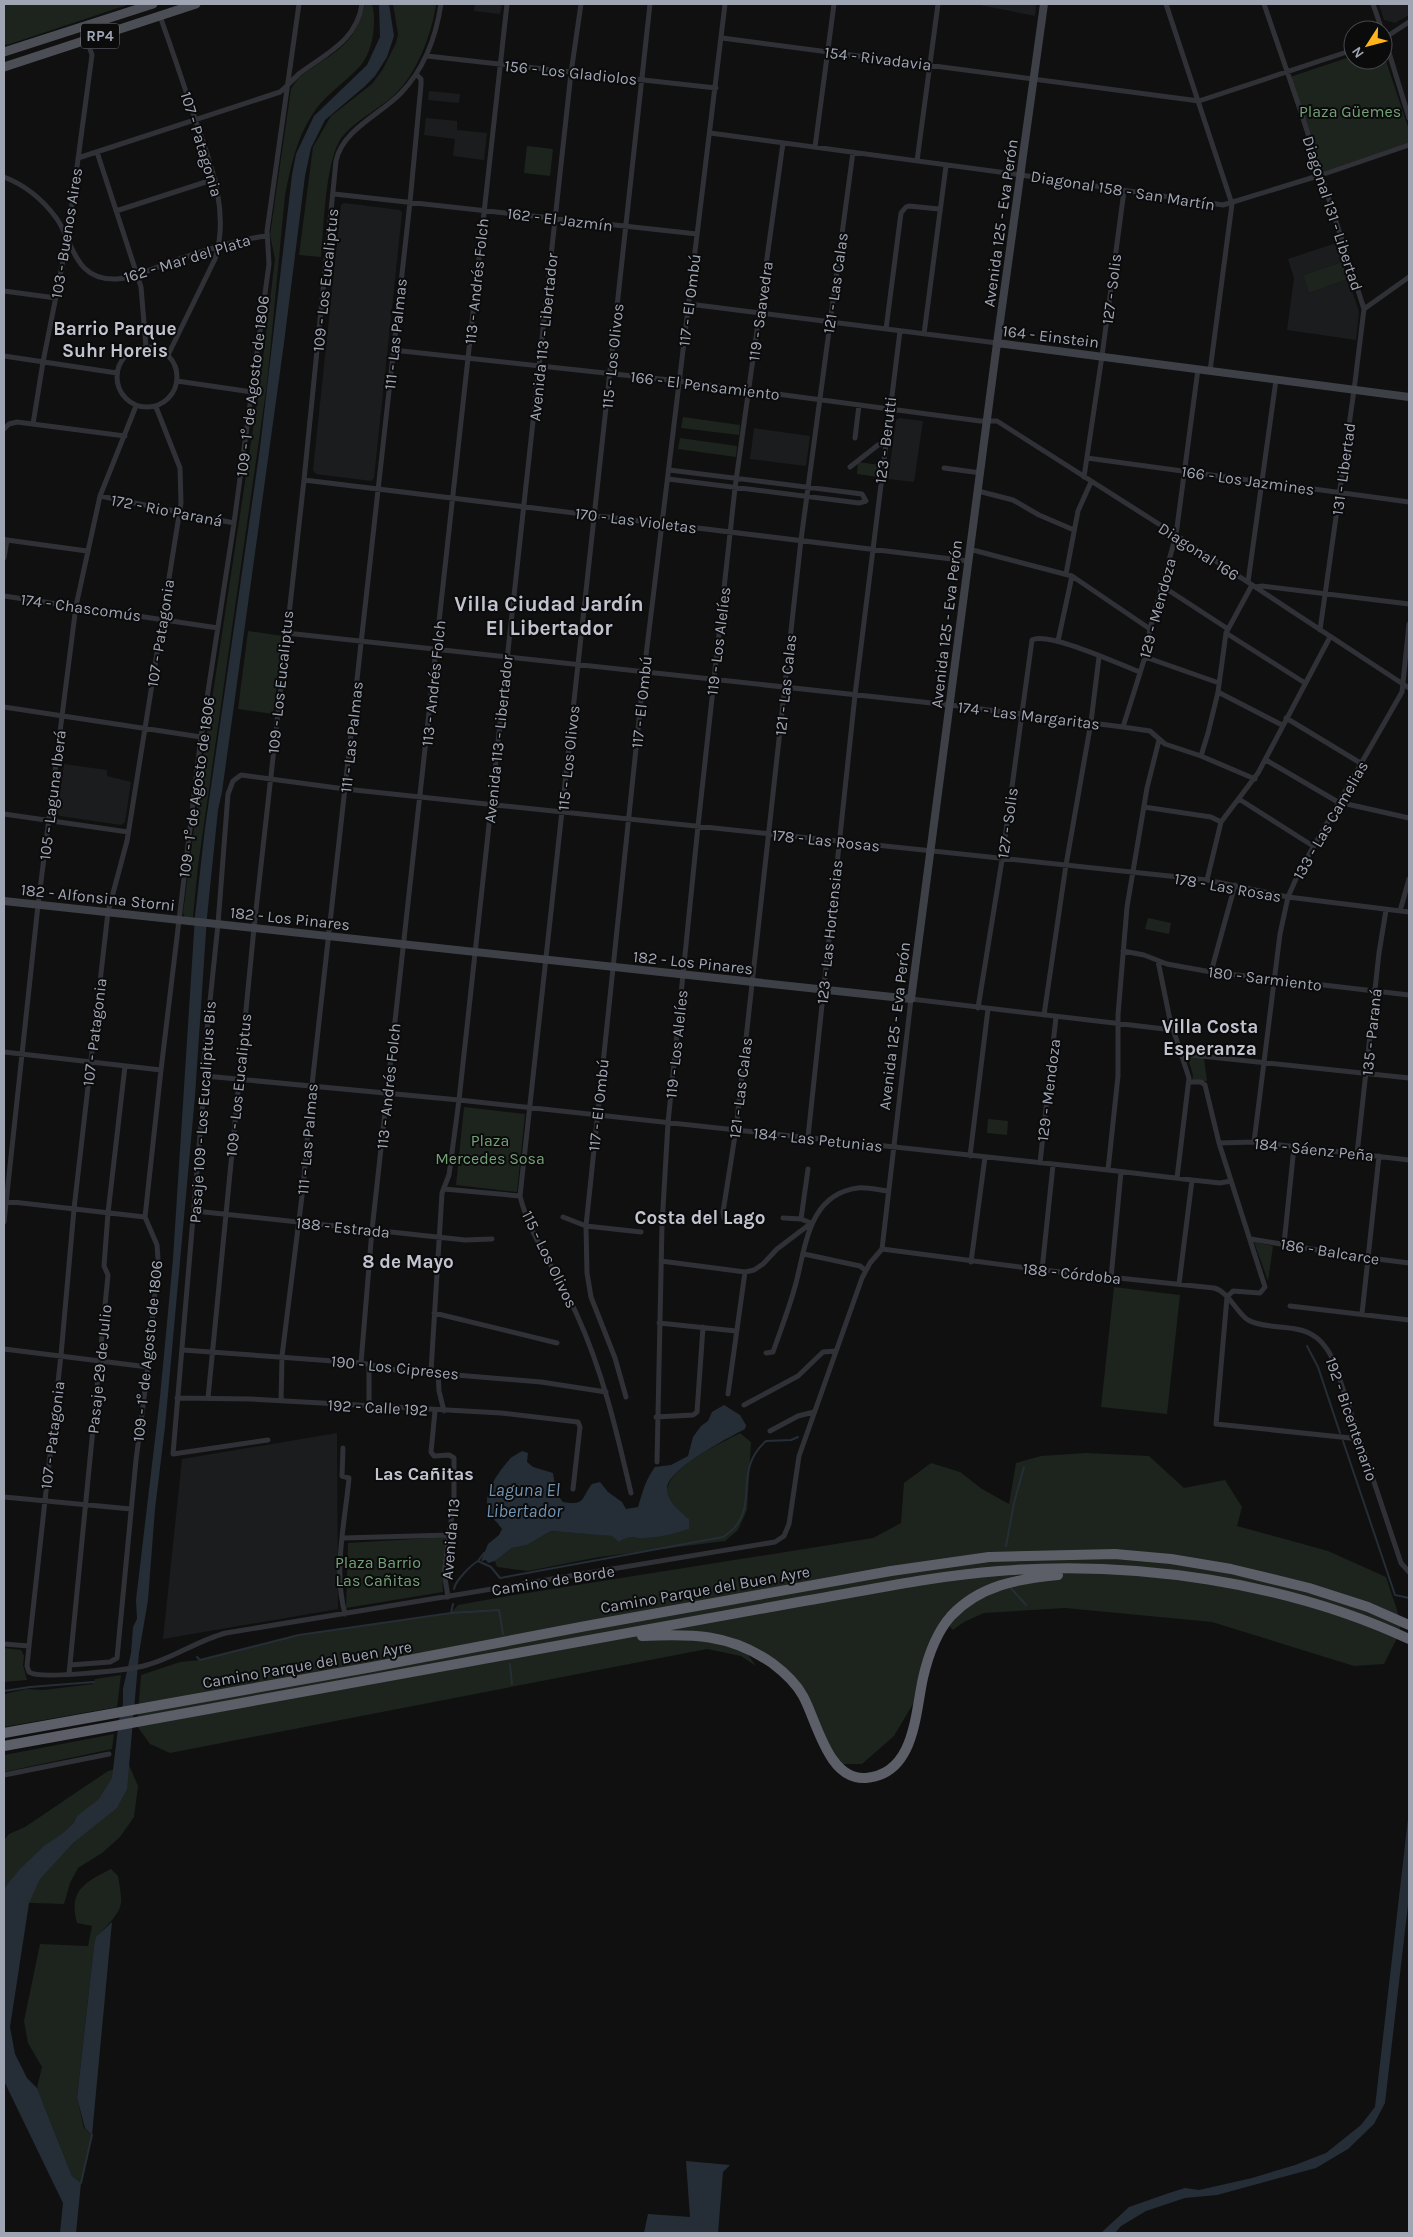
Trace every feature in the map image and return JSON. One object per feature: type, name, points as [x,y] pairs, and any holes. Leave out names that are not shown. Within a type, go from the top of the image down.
[{"type":"highway","name":"Camino Parque del Buen Ayre","points":[[4,1733],[141,1710],[586,1626],[891,1571],[989,1557],[1114,1554],[1214,1566],[1271,1577],[1309,1588],[1368,1607],[1405,1624]]},
{"type":"highway","name":"Camino Parque del Buen Ayre","points":[[4,1746],[608,1636],[964,1575],[1041,1569],[1141,1571],[1230,1584],[1316,1605],[1409,1639]]},
{"type":"highway","points":[[608,1636],[697,1635],[731,1642],[758,1654],[779,1669],[800,1692],[832,1760],[847,1773],[866,1778],[876,1776],[892,1768],[904,1754],[911,1736],[933,1645],[950,1618],[969,1601],[1001,1584],[1023,1579],[1067,1574],[1141,1571]]},
{"type":"main road","name":"RP4","points":[[4,52],[153,4]]},
{"type":"main road","name":"RP4","points":[[4,67],[196,4]]},
{"type":"street","name":"109 - 1° de Agosto de 1806","points":[[70,1665],[117,1660],[158,1259],[157,1245],[145,1217],[161,1070],[201,737],[234,523],[269,264],[267,236],[299,4]]},
{"type":"street","points":[[78,158],[280,92],[300,74],[336,49],[350,35],[359,19],[362,4]]},
{"type":"street","name":"109 - Los Eucaliptus","points":[[208,1398],[238,1078],[269,779],[304,480],[336,161],[342,146],[349,137],[393,101],[416,74],[427,56],[441,4]]},
{"type":"street","name":"113 - Andrés Folch","points":[[361,1363],[372,1230],[507,4]]},
{"type":"street","name":"Avenida 113 - Libertador","points":[[431,1371],[438,1237],[444,1189],[450,1175],[459,1100],[556,220],[577,17],[576,4]]},
{"type":"street","name":"Avenida 113 - Libertador","points":[[577,17],[581,4]]},
{"type":"street","name":"115 - Los Olivos","points":[[631,1493],[606,1392],[578,1316],[542,1247],[520,1196],[650,4]]},
{"type":"street","name":"117 - El Ombú","points":[[626,1397],[615,1358],[591,1297],[587,1273],[586,1226],[644,672],[725,4]]},
{"type":"street","points":[[814,147],[834,4]]},
{"type":"street","points":[[917,161],[938,4]]},
{"type":"street","name":"Avenida 125 - Eva Perón","points":[[882,1249],[911,999],[969,549],[1044,4]]},
{"type":"street","points":[[1166,4],[1232,204],[1210,371]]},
{"type":"street","name":"Diagonal 131 - Libertad","points":[[1264,4],[1364,309]]},
{"type":"street","points":[[1373,4],[1378,20]]},
{"type":"street","name":"107 - Patagonia","points":[[160,16],[215,179],[220,208],[218,245],[215,259],[168,355]]},
{"type":"street","points":[[1393,30],[1409,22]]},
{"type":"street","name":"154 - Rivadavia","points":[[722,38],[1199,101]]},
{"type":"street","name":"103 - Buenos Aires","points":[[33,424],[67,241],[92,55],[87,40]]},
{"type":"street","points":[[1199,101],[1343,53]]},
{"type":"street","name":"156 - Los Gladiolos","points":[[427,56],[716,88]]},
{"type":"street","points":[[1393,67],[1409,118]]},
{"type":"street","name":"111 - Las Palmas","points":[[281,1401],[282,1356],[299,1222],[312,1085],[410,202],[421,85],[421,79],[416,74]]},
{"type":"street","name":"Diagonal 158 - San Martín","points":[[710,133],[1021,175],[1223,205],[1232,204],[1409,145]]},
{"type":"street","name":"119 - Saavedra","points":[[737,478],[783,143]]},
{"type":"street","points":[[97,152],[138,274],[141,286],[146,347]]},
{"type":"street","name":"121 - Las Calas","points":[[724,1218],[723,1212],[736,1129],[806,496],[853,152]]},
{"type":"street","points":[[924,334],[946,166]]},
{"type":"street","name":"162 - Mar del Plata","points":[[4,177],[21,185],[47,207],[58,222],[73,255],[82,266],[94,275],[118,279],[138,274],[218,245],[267,236]]},
{"type":"street","points":[[116,211],[215,179]]},
{"type":"street","name":"127 - Solis","points":[[1084,477],[1124,191]]},
{"type":"street","name":"162 - El Jazmín","points":[[334,194],[484,210],[556,220],[697,234]]},
{"type":"street","points":[[886,329],[902,213],[906,207],[910,206],[939,209]]},
{"type":"street","points":[[1364,309],[1409,277]]},
{"type":"street","points":[[4,290],[56,298]]},
{"type":"street","name":"164 - Einstein","points":[[689,304],[996,342],[1409,397]]},
{"type":"street","name":"131 - Libertad","points":[[1320,630],[1364,309]]},
{"type":"street","name":"123 - Berutti","points":[[872,549],[900,330]]},
{"type":"street","points":[[146,347],[158,349],[168,355],[176,368],[178,381],[170,398],[156,407],[136,406],[129,402],[119,389],[117,373],[124,358],[138,348],[146,347]]},
{"type":"street","name":"166 - El Pensamiento","points":[[393,350],[679,381],[980,421],[987,420]]},
{"type":"street","points":[[4,356],[117,373]]},
{"type":"street","name":"129 - Mendoza","points":[[1123,727],[1145,657],[1150,629],[1176,535],[1186,471],[1198,369]]},
{"type":"street","points":[[1200,756],[1218,692],[1227,631],[1252,585],[1276,380]]},
{"type":"street","points":[[178,381],[252,392]]},
{"type":"street","points":[[855,438],[859,405]]},
{"type":"street","name":"105 - Laguna Iberá","points":[[4,1222],[38,905],[76,606],[100,496],[136,406]]},
{"type":"street","name":"107 - Patagonia","points":[[27,1666],[61,1355],[74,1209],[108,912],[128,832],[182,485],[180,468],[156,407]]},
{"type":"street","name":"Diagonal 166","points":[[987,420],[993,420],[1005,425],[1409,688]]},
{"type":"street","points":[[4,429],[13,423],[33,424],[125,436]]},
{"type":"street","points":[[850,467],[878,445],[885,443]]},
{"type":"street","name":"166 - Los Jazmines","points":[[1087,458],[1409,502]]},
{"type":"street","points":[[944,468],[981,472]]},
{"type":"street","points":[[668,479],[860,503],[866,501],[862,494],[669,470]]},
{"type":"street","name":"119 - Los Alelíes","points":[[656,1462],[661,1261],[668,1123],[698,826],[737,478]]},
{"type":"street","name":"170 - Las Violetas","points":[[304,480],[968,561]]},
{"type":"street","points":[[1091,482],[1078,511],[1074,530],[1058,642],[1140,672]]},
{"type":"street","points":[[978,491],[1013,500],[1034,512],[1074,530]]},
{"type":"street","name":"172 - Rio Paraná","points":[[100,496],[179,514],[234,523]]},
{"type":"street","points":[[4,558],[6,539],[87,550]]},
{"type":"street","name":"123 - Las Hortensias","points":[[808,1137],[838,842],[872,549]]},
{"type":"street","points":[[969,549],[1069,575],[1150,629]]},
{"type":"street","points":[[1252,585],[1325,592],[1409,604]]},
{"type":"street","points":[[1162,586],[1305,682]]},
{"type":"street","name":"174 - Chascomús","points":[[4,596],[218,628]]},
{"type":"street","name":"133 - Las Camelias","points":[[1254,1142],[1280,934],[1288,897],[1338,802],[1362,764],[1402,692],[1409,624]]},
{"type":"street","name":"174 - Las Margaritas","points":[[286,633],[950,705],[1021,716],[1091,722],[1150,731],[1165,744],[1200,756],[1255,779]]},
{"type":"street","points":[[1208,880],[1221,822],[1255,779],[1330,637]]},
{"type":"street","name":"127 - Solis","points":[[978,1008],[1002,860],[1032,643],[1034,638],[1058,642]]},
{"type":"street","name":"129 - Mendoza","points":[[1044,1015],[1066,866],[1091,722],[1099,657]]},
{"type":"street","points":[[1145,657],[1218,682]]},
{"type":"street","points":[[1218,692],[1282,725]]},
{"type":"street","points":[[4,707],[201,737]]},
{"type":"street","points":[[1286,718],[1362,764]]},
{"type":"street","points":[[1108,1170],[1118,1076],[1118,1023],[1123,951],[1132,873],[1153,757],[1159,740]]},
{"type":"street","points":[[1266,760],[1338,802],[1409,818]]},
{"type":"street","name":"178 - Las Rosas","points":[[241,775],[1002,860],[1208,880],[1288,897],[1409,912]]},
{"type":"street","name":"Pasaje 109 - Los Eucaliptus Bis","points":[[241,775],[233,781],[228,794],[218,924],[204,1059],[205,1076],[195,1211],[173,1454],[268,1440]]},
{"type":"street","points":[[1240,799],[1314,846]]},
{"type":"street","points":[[1144,807],[1211,817],[1221,822]]},
{"type":"street","points":[[4,814],[128,832]]},
{"type":"street","points":[[1400,911],[1409,880]]},
{"type":"street","points":[[1211,972],[1235,885]]},
{"type":"street","name":"182 - Alfonsina Storni","points":[[4,901],[209,924]]},
{"type":"street","name":"135 - Paraná","points":[[1357,1154],[1386,910]]},
{"type":"street","name":"182 - Los Pinares","points":[[209,924],[911,999],[1173,1030]]},
{"type":"street","name":"180 - Sarmiento","points":[[1123,951],[1144,954],[1158,961],[1211,972],[1409,995]]},
{"type":"street","points":[[1158,961],[1160,980],[1189,1082],[1177,1178]]},
{"type":"street","points":[[970,1156],[988,1009]]},
{"type":"street","name":"129 - Mendoza","points":[[1040,1163],[1056,1017]]},
{"type":"street","points":[[4,1052],[161,1070]]},
{"type":"street","points":[[1182,1054],[1409,1078]]},
{"type":"street","name":"Pasaje 29 de Julio","points":[[69,1674],[98,1360],[108,1275],[104,1266],[108,1214],[125,1066]]},
{"type":"street","name":"184 - Las Petunias","points":[[205,1076],[312,1085],[736,1129],[1220,1183],[1231,1181]]},
{"type":"street","points":[[1189,1082],[1204,1083],[1219,1142],[1265,1287],[1263,1291],[1258,1293],[1233,1291],[1227,1297],[1216,1424],[1360,1439]]},
{"type":"street","name":"184 - Sáenz Peña","points":[[1219,1142],[1254,1142],[1409,1160]]},
{"type":"street","points":[[1284,1244],[1294,1147]]},
{"type":"street","points":[[1362,1314],[1379,1156]]},
{"type":"street","points":[[971,1262],[985,1158]]},
{"type":"street","name":"129 - Mendoza","points":[[1042,1270],[1053,1165]]},
{"type":"street","points":[[801,1219],[808,1169]]},
{"type":"street","points":[[1111,1278],[1121,1172]]},
{"type":"street","points":[[1179,1284],[1192,1180]]},
{"type":"street","points":[[661,1261],[745,1272],[754,1270],[763,1264],[777,1249],[811,1224],[825,1204],[835,1195],[856,1188],[888,1191]]},
{"type":"street","points":[[444,1189],[520,1196]]},
{"type":"street","points":[[5,1201],[145,1217]]},
{"type":"street","name":"188 - Estrada","points":[[195,1211],[465,1240],[492,1239]]},
{"type":"street","points":[[563,1218],[586,1226],[640,1232]]},
{"type":"street","points":[[783,1218],[801,1219],[811,1224]]},
{"type":"street","points":[[766,1353],[773,1352],[794,1293],[811,1224]]},
{"type":"street","name":"186 - Balcarce","points":[[1251,1239],[1409,1263]]},
{"type":"street","name":"188 - Córdoba","points":[[882,1249],[971,1262],[1218,1289],[1227,1297]]},
{"type":"street","name":"Camino de Borde","points":[[27,1666],[29,1672],[34,1675],[69,1674],[141,1666],[219,1635],[769,1544],[780,1539],[784,1536],[789,1524],[797,1464],[814,1412],[865,1270],[882,1249]]},
{"type":"street","points":[[804,1254],[860,1266],[865,1270]]},
{"type":"street","points":[[728,1394],[733,1373],[736,1331],[745,1272]]},
{"type":"street","name":"192 - Bicentenario","points":[[1227,1297],[1242,1315],[1255,1323],[1305,1331],[1322,1342],[1334,1362],[1401,1562],[1409,1572]]},
{"type":"street","points":[[1290,1306],[1409,1320]]},
{"type":"street","points":[[434,1313],[557,1342]]},
{"type":"street","points":[[659,1323],[736,1331]]},
{"type":"street","points":[[656,1418],[693,1415],[698,1412],[703,1327]]},
{"type":"street","points":[[4,1349],[148,1367]]},
{"type":"street","name":"190 - Los Cipreses","points":[[183,1350],[361,1363],[396,1370],[431,1371],[542,1382],[606,1392]]},
{"type":"street","points":[[744,1405],[798,1376],[823,1352],[836,1351]]},
{"type":"street","points":[[369,1365],[369,1407]]},
{"type":"street","points":[[438,1372],[439,1391],[444,1411]]},
{"type":"street","name":"192 - Calle 192","points":[[177,1398],[281,1401],[435,1411],[501,1413],[578,1422],[580,1427],[573,1490]]},
{"type":"street","name":"Avenida 113","points":[[435,1411],[430,1446],[432,1455],[449,1455],[454,1458],[455,1491],[444,1572],[448,1597]]},
{"type":"street","points":[[770,1431],[798,1416],[814,1412]]},
{"type":"street","points":[[343,1448],[342,1476],[350,1478],[340,1587],[345,1614]]},
{"type":"street","points":[[4,1497],[131,1509]]},
{"type":"street","points":[[343,1538],[450,1535]]},
{"type":"street","points":[[4,1644],[29,1646]]},
{"type":"street","points":[[4,1775],[109,1754]]},
{"type":"shaded area","points":[[475,4],[502,4],[500,14],[474,11]]},
{"type":"shaded area","points":[[975,4],[1036,4],[1035,16]]},
{"type":"shaded area","points":[[1379,4],[1409,4],[1409,15],[1395,23],[1393,20],[1384,20]]},
{"type":"shaded area","points":[[429,91],[460,94],[459,103],[428,100]]},
{"type":"shaded area","points":[[426,118],[457,121],[457,130],[487,133],[484,160],[453,156],[455,139],[424,135]]},
{"type":"shaded area","points":[[344,203],[400,210],[402,213],[374,478],[371,481],[316,474],[313,470],[341,205]]},
{"type":"shaded area","points":[[1336,243],[1342,262],[1303,275],[1309,293],[1348,279],[1359,312],[1356,340],[1287,330],[1294,278],[1288,259]]},
{"type":"shaded area","points":[[899,418],[923,421],[914,482],[888,479],[896,420]]},
{"type":"shaded area","points":[[754,428],[810,436],[806,466],[750,459]]},
{"type":"shaded area","points":[[64,764],[107,770],[107,776],[131,782],[125,822],[121,825],[60,816],[57,813]]},
{"type":"shaded area","points":[[337,1433],[338,1609],[163,1639],[182,1459]]},
{"type":"green space","points":[[5,4],[130,4],[7,45],[4,44]]},
{"type":"green space","points":[[365,4],[372,4],[374,19],[373,36],[368,53],[360,66],[322,101],[306,124],[292,164],[285,195],[267,384],[198,866],[193,917],[185,917],[183,913],[204,752],[260,383],[275,259],[270,235],[291,89],[301,76],[345,44],[359,23]]},
{"type":"green space","points":[[393,4],[436,4],[427,41],[416,66],[401,88],[342,137],[336,148],[329,177],[321,257],[299,255],[313,147],[331,116],[372,84],[383,69],[396,43],[398,34]]},
{"type":"green space","name":"Plaza Güemes","points":[[1343,59],[1343,70],[1389,70],[1409,130],[1409,143],[1319,173],[1287,78]]},
{"type":"green space","points":[[527,146],[553,149],[550,176],[524,173]]},
{"type":"green space","points":[[1342,262],[1348,279],[1309,293],[1303,275]]},
{"type":"green space","points":[[683,417],[740,425],[739,435],[681,428]]},
{"type":"green space","points":[[680,438],[737,446],[736,457],[678,449]]},
{"type":"green space","points":[[858,462],[880,465],[878,477],[857,474]]},
{"type":"green space","points":[[248,631],[283,636],[273,714],[238,709]]},
{"type":"green space","points":[[1148,918],[1171,923],[1169,934],[1145,929]]},
{"type":"green space","points":[[1187,1055],[1204,1058],[1207,1081],[1192,1081],[1193,1075]]},
{"type":"green space","name":"Plaza Mercedes Sosa","points":[[464,1107],[525,1114],[517,1192],[456,1185]]},
{"type":"green space","points":[[988,1119],[1008,1121],[1007,1135],[987,1133]]},
{"type":"green space","points":[[1254,1242],[1273,1246],[1268,1281]]},
{"type":"green space","points":[[1114,1287],[1180,1295],[1167,1414],[1101,1407]]},
{"type":"green space","points":[[740,1433],[751,1442],[747,1510],[738,1530],[725,1541],[599,1557],[528,1571],[497,1567],[495,1561],[512,1548],[527,1545],[551,1531],[644,1538],[689,1529],[689,1519],[669,1500],[667,1489],[672,1479],[692,1460]]},
{"type":"green space","points":[[1086,1453],[1149,1456],[1184,1488],[1225,1480],[1242,1507],[1237,1526],[1328,1551],[1386,1577],[1401,1622],[1399,1634],[1384,1664],[1354,1666],[1212,1622],[1065,1608],[984,1613],[964,1622],[953,1630],[946,1623],[920,1692],[894,1736],[862,1764],[836,1764],[797,1686],[743,1647],[756,1666],[741,1656],[707,1649],[170,1753],[150,1744],[137,1726],[141,1675],[180,1662],[200,1660],[299,1635],[451,1613],[458,1605],[502,1597],[873,1538],[901,1523],[904,1483],[931,1463],[960,1472],[982,1489],[1009,1504],[1016,1463],[1041,1456]]},
{"type":"green space","name":"Plaza Barrio Las Cañitas","points":[[447,1537],[442,1567],[443,1592],[346,1608],[348,1543]]},
{"type":"green space","points":[[4,1648],[21,1650],[24,1656],[23,1665],[27,1680],[4,1682]]},
{"type":"green space","points":[[121,1675],[117,1707],[4,1727],[4,1694],[27,1689],[43,1690],[93,1684],[95,1679]]},
{"type":"green space","points":[[114,1734],[112,1749],[4,1772],[4,1755]]},
{"type":"green space","points":[[129,1765],[138,1786],[134,1817],[120,1837],[102,1853],[78,1868],[70,1883],[64,1904],[4,1902],[4,1840],[9,1834],[25,1827],[108,1771]]},
{"type":"green space","points":[[111,1869],[118,1876],[121,1904],[114,1918],[99,1935],[94,1946],[77,2098],[84,2128],[92,2135],[81,2183],[72,2176],[37,2088],[42,2067],[28,2043],[24,2021],[40,1944],[88,1946],[92,1926],[77,1923],[75,1903],[77,1895],[86,1883]]},
{"type":"water","points":[[379,4],[389,4],[394,36],[387,57],[375,76],[325,120],[311,148],[305,176],[284,343],[218,810],[207,917],[195,1096],[165,1427],[155,1509],[148,1600],[139,1653],[127,1789],[117,1808],[73,1843],[40,1879],[29,1903],[10,2027],[15,2054],[27,2078],[37,2088],[72,2176],[81,2183],[76,2233],[60,2233],[63,2203],[4,2081],[4,1893],[6,1886],[20,1869],[44,1846],[74,1823],[77,1816],[99,1799],[112,1778],[119,1720],[123,1704],[123,1689],[131,1653],[133,1627],[137,1619],[136,1600],[160,1397],[173,1259],[195,916],[205,828],[260,448],[292,175],[296,154],[314,116],[367,65],[380,37]]},
{"type":"water","name":"Laguna El Libertador","points":[[724,1405],[740,1415],[746,1425],[745,1429],[687,1464],[677,1472],[667,1489],[669,1498],[689,1519],[689,1529],[656,1537],[629,1537],[619,1542],[612,1536],[551,1531],[527,1545],[512,1548],[495,1561],[488,1563],[486,1560],[481,1561],[488,1544],[499,1535],[502,1529],[489,1513],[487,1499],[489,1492],[500,1471],[513,1456],[522,1451],[528,1453],[527,1462],[533,1467],[553,1473],[556,1493],[563,1502],[579,1502],[592,1484],[600,1482],[608,1492],[622,1502],[626,1509],[638,1507],[643,1491],[655,1467],[671,1465],[688,1456],[693,1437],[701,1426],[708,1421],[712,1412]]},
{"type":"water","points":[[1409,1810],[1409,1896],[1385,2103],[1374,2124],[1348,2149],[1316,2168],[1217,2195],[1185,2198],[1146,2211],[1121,2226],[1115,2233],[1101,2233],[1129,2207],[1185,2188],[1199,2190],[1252,2178],[1326,2153],[1361,2125],[1375,2107]]},
{"type":"water","points":[[112,1922],[92,2135],[85,2128],[77,2098],[94,1946],[96,1937]]},
{"type":"water","points":[[686,2161],[730,2165],[723,2172],[718,2233],[644,2233],[648,2214],[690,2217]]},
{"type":"waterway","points":[[1307,1346],[1318,1367],[1340,1433]]},
{"type":"waterway","points":[[454,1589],[464,1573],[478,1561],[491,1567],[500,1578],[723,1537],[734,1528],[745,1507],[748,1474],[756,1452],[766,1441],[791,1440],[798,1437]]},
{"type":"waterway","points":[[1343,1441],[1395,1595],[1409,1598]]},
{"type":"waterway","points":[[1006,1546],[1014,1503],[1024,1467]]},
{"type":"waterway","points":[[478,1561],[484,1553]]},
{"type":"waterway","points":[[1009,1586],[1026,1605]]},
{"type":"waterway","points":[[451,1613],[453,1604]]},
{"type":"waterway","points":[[197,1657],[200,1660],[299,1635],[451,1613],[499,1610],[503,1634]]},
{"type":"waterway","points":[[510,1664],[512,1684]]},
{"type":"waterway","points":[[4,1691],[94,1682]]},
{"type":"waterway","points":[[81,2183],[92,2135]]},
{"type":"district","name":"Barrio Parque Suhr Horeis","points":[[115,339]]},
{"type":"district","name":"Villa Ciudad Jardín El Libertador","points":[[549,616]]},
{"type":"district","name":"Villa Costa Esperanza","points":[[1210,1037]]},
{"type":"district","name":"Costa del Lago","points":[[700,1217]]},
{"type":"district","name":"8 de Mayo","points":[[408,1261]]},
{"type":"district","name":"Las Cañitas","points":[[424,1474]]}]
